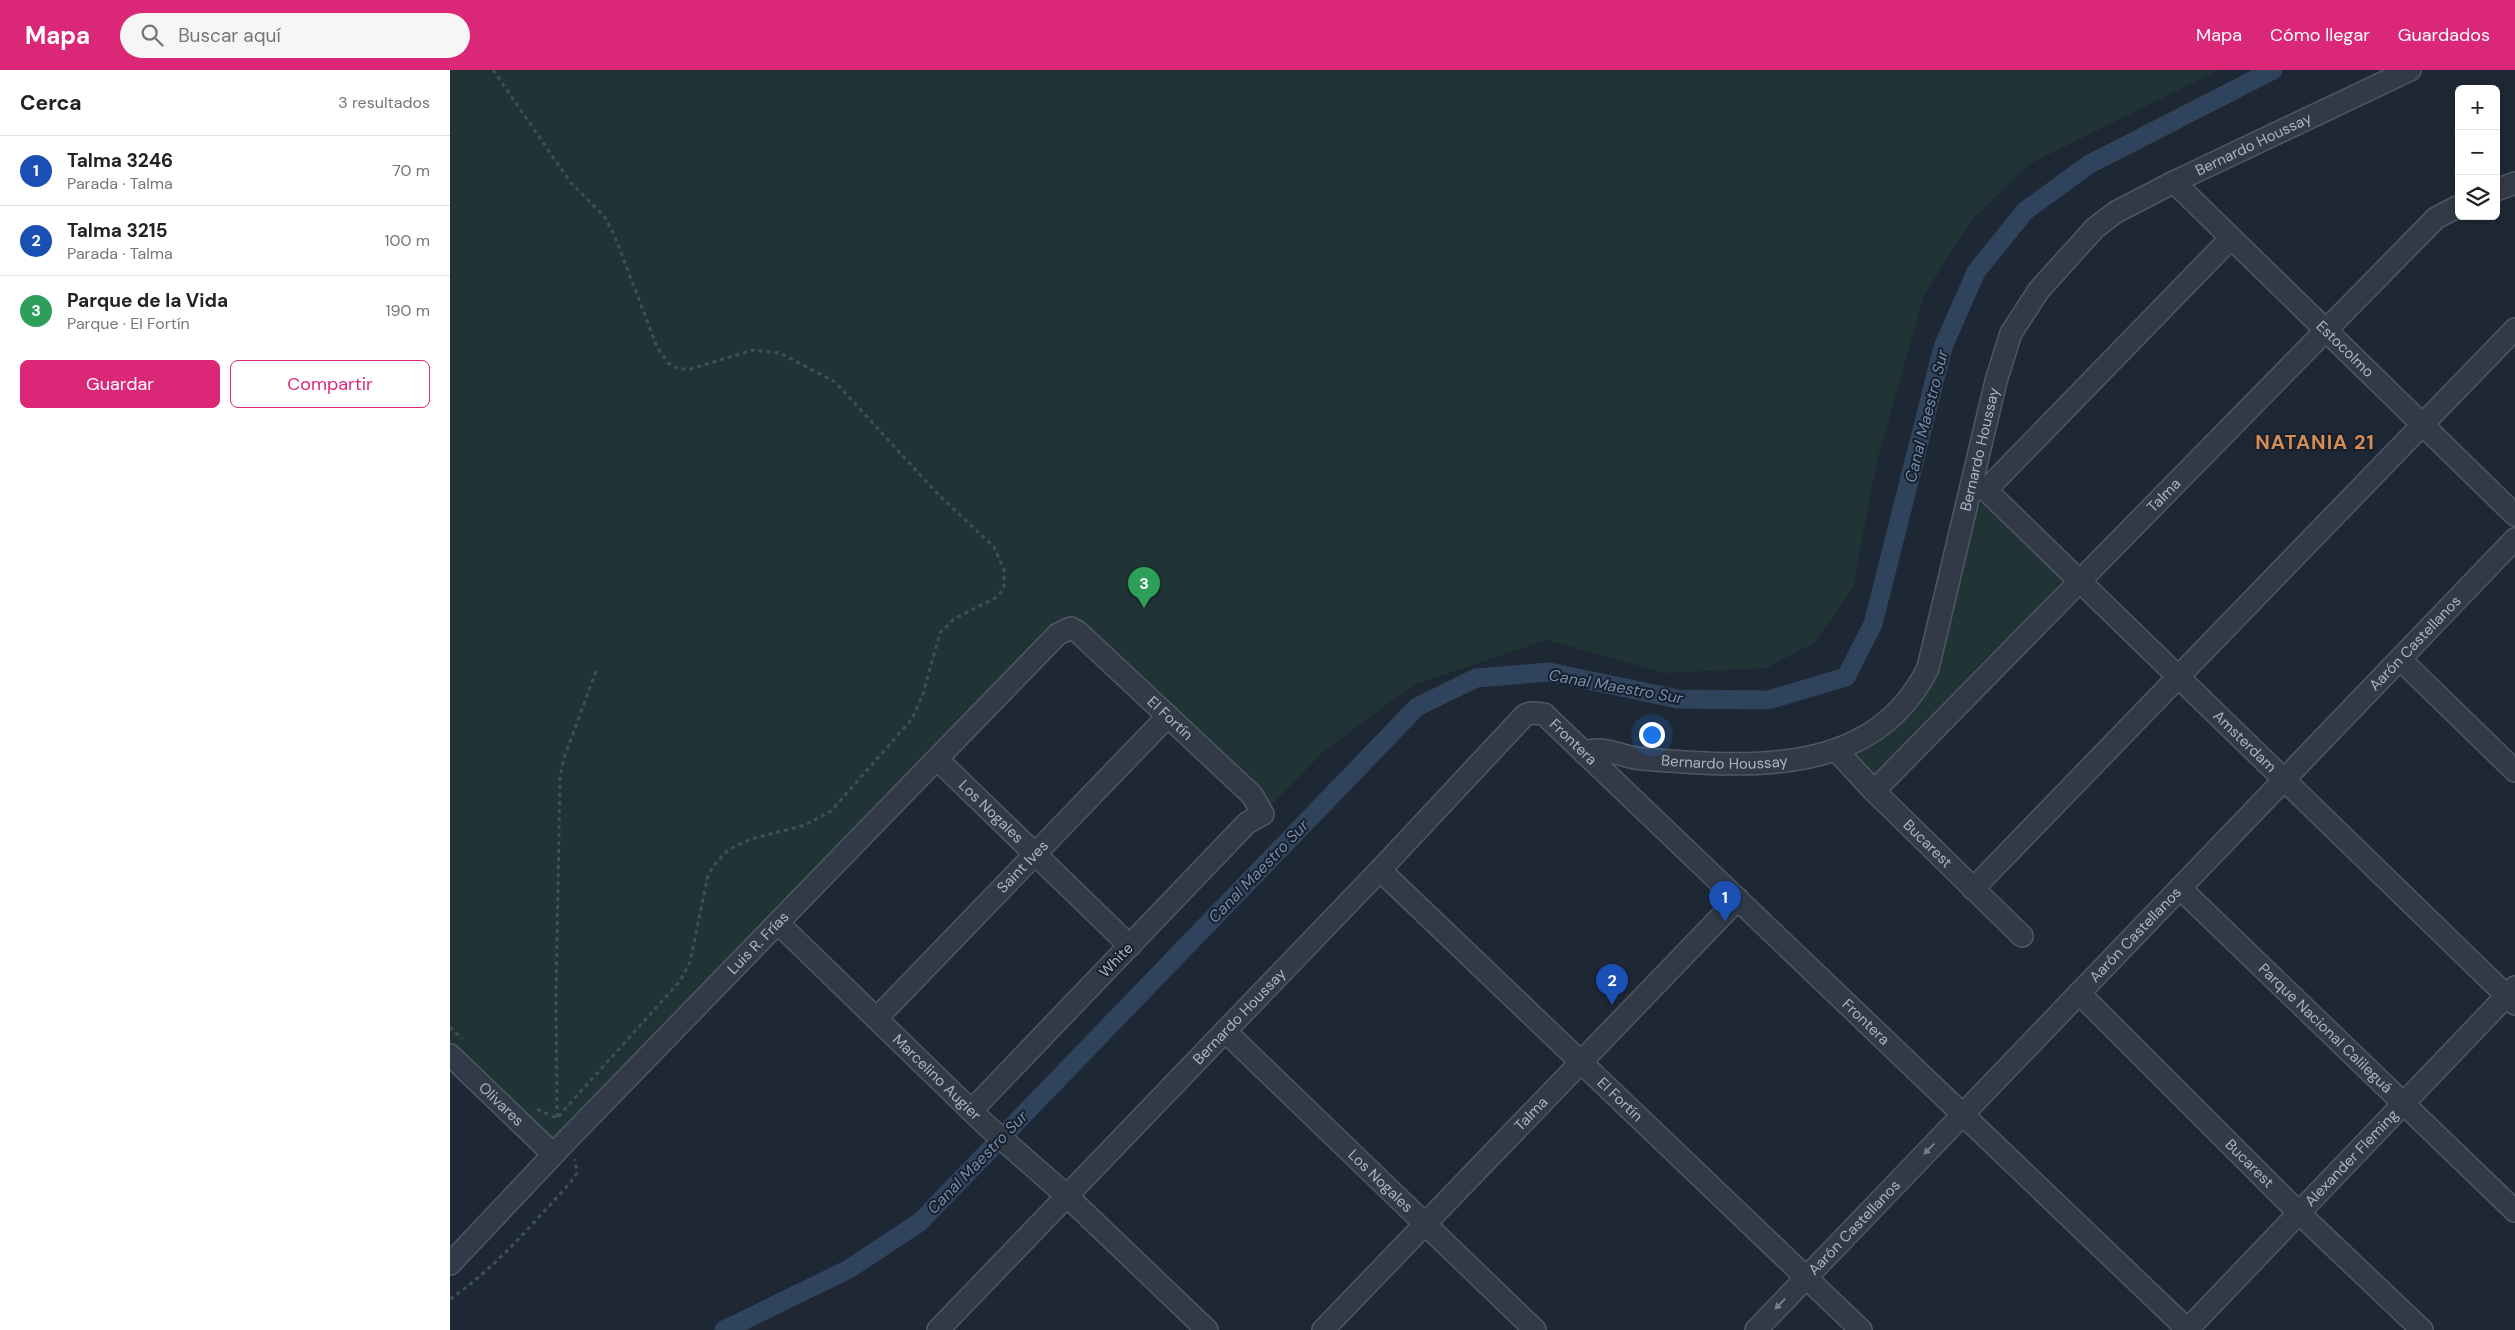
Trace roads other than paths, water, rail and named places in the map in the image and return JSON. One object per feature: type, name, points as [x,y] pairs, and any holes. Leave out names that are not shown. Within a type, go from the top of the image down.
[{"type":"street","name":"Bernardo Houssay","points":[[1584,752],[1593,748],[1641,759],[1753,764],[1798,761],[1836,750],[1884,724],[1904,705],[1921,682],[1928,668],[1979,488],[1996,381],[2011,333],[2039,290],[2095,228],[2116,212],[2174,182],[2410,70]]},
{"type":"street","name":"Estocolmo","points":[[2174,182],[2515,515]]},
{"type":"street","points":[[2500,189],[2515,183]]},
{"type":"street","name":"Talma","points":[[1874,791],[2436,218],[2455,208]]},
{"type":"street","points":[[1979,488],[2232,238]]},
{"type":"street","points":[[1973,889],[2515,329]]},
{"type":"street","name":"Amsterdam","points":[[1979,488],[2080,581],[2284,780],[2512,996]]},
{"type":"street","name":"Aarón Castellanos","points":[[1756,1330],[2515,539]]},
{"type":"street","name":"El Fortín","points":[[1071,628],[1078,632],[1252,795],[1262,814]]},
{"type":"street","name":"Luis R. Frías","points":[[450,1264],[560,1147],[779,924],[1058,634],[1071,628]]},
{"type":"street","points":[[2400,659],[2515,771]]},
{"type":"street","name":"Bernardo Houssay","points":[[938,1330],[1380,870],[1525,715],[1532,713],[1544,714]]},
{"type":"street","name":"Frontera","points":[[1544,714],[2187,1330]]},
{"type":"street","name":"Saint Ives","points":[[877,1018],[1168,716]]},
{"type":"street","name":"Bucarest","points":[[1836,750],[1874,791],[2022,936]]},
{"type":"street","name":"Los Nogales","points":[[938,760],[1130,946]]},
{"type":"street","name":"White","points":[[979,1118],[1130,946],[1247,823],[1262,814]]},
{"type":"street","name":"El Fortín","points":[[1380,870],[1861,1330]]},
{"type":"street","name":"Parque Nacional Calileguá","points":[[2180,888],[2515,1211]]},
{"type":"street","name":"Talma","points":[[1323,1330],[1738,899]]},
{"type":"street","name":"Marcelino Augier","points":[[779,924],[1020,1157],[1067,1196],[1207,1330]]},
{"type":"street","name":"Bucarest","points":[[2079,993],[2299,1212],[2422,1330]]},
{"type":"street","name":"Alexander Fleming","points":[[2187,1330],[2404,1103],[2512,996]]},
{"type":"street","name":"Los Nogales","points":[[1225,1031],[1535,1330]]},
{"type":"street","name":"Olivares","points":[[450,1055],[560,1147]]},
{"type":"waterway","name":"Canal Maestro Sur","points":[[724,1330],[849,1269],[920,1222],[1417,707],[1476,678],[1549,672],[1678,699],[1768,700],[1846,677],[1873,624],[1943,347],[1976,272],[2025,211],[2088,165],[2273,70]]},
{"type":"place","name":"Parque de la Vida","points":[[1144,608]]},
{"type":"place","name":"Talma 3246","points":[[1725,922]]},
{"type":"place","name":"Talma 3215","points":[[1612,1005]]},
{"type":"district","name":"NATANIA 21","points":[[2315,442]]}]
